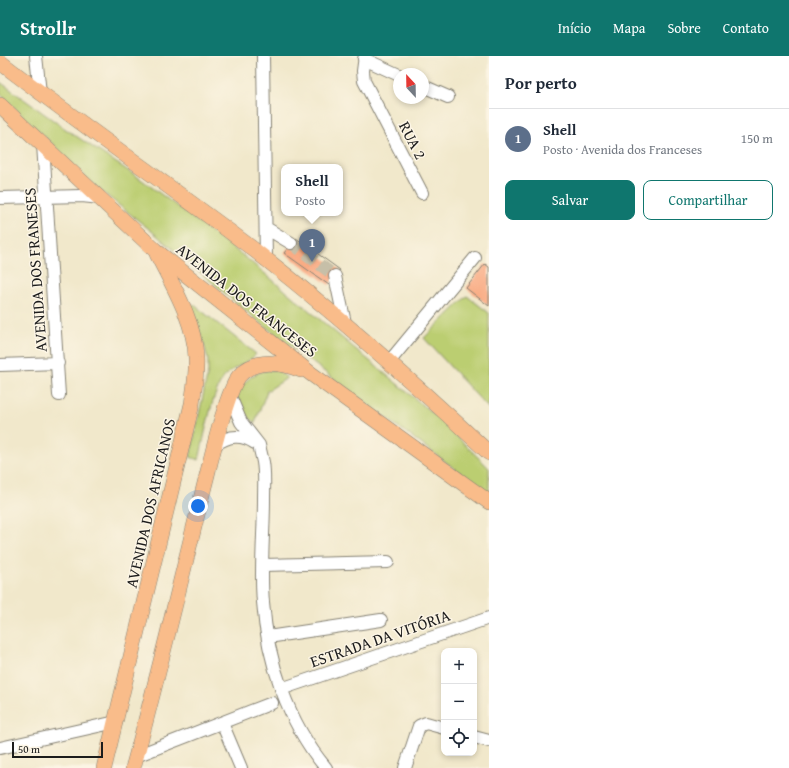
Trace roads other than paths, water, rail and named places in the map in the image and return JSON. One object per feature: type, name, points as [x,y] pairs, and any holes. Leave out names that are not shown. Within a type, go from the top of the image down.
[{"type":"main road","points":[[0,62],[266,260],[345,323],[489,453]]},
{"type":"main road","name":"AVENIDA DOS FRANCESES","points":[[0,105],[155,250],[310,373],[489,502]]},
{"type":"main road","name":"AVENIDA DOS AFRICANOS","points":[[104,768],[192,404],[196,378],[196,357],[186,316],[155,250]]},
{"type":"main road","points":[[135,762],[215,445],[230,396],[239,376],[249,368],[260,364],[282,364],[310,373]]},
{"type":"street","points":[[36,56],[40,93]]},
{"type":"street","points":[[263,56],[266,260]]},
{"type":"street","points":[[365,58],[393,72]]},
{"type":"street","name":"RUA 2","points":[[365,58],[364,80],[422,194]]},
{"type":"street","points":[[429,89],[448,97]]},
{"type":"street","name":"AVENIDA DOS FRANESES","points":[[42,144],[47,197],[59,394]]},
{"type":"street","points":[[0,198],[82,196],[100,198]]},
{"type":"street","points":[[266,228],[291,243]]},
{"type":"street","points":[[389,362],[475,258]]},
{"type":"street","points":[[336,276],[345,323]]},
{"type":"street","points":[[0,365],[58,363]]},
{"type":"street","points":[[230,396],[241,422],[259,446],[264,469],[263,602],[268,637],[281,689],[312,750],[326,768]]},
{"type":"street","points":[[215,445],[225,438],[239,436],[248,438],[259,446]]},
{"type":"street","points":[[264,565],[388,562]]},
{"type":"street","name":"ESTRADA DA VITÓRIA","points":[[281,689],[489,618]]},
{"type":"street","points":[[268,637],[381,620]]},
{"type":"street","points":[[135,762],[222,723],[272,703]]},
{"type":"street","points":[[0,748],[116,722]]},
{"type":"street","points":[[222,723],[242,768]]},
{"type":"street","points":[[406,768],[416,729],[422,724],[426,723],[441,727]]},
{"type":"street","points":[[477,738],[489,741]]},
{"type":"tunnel","points":[[291,243],[335,276]]},
{"type":"place","name":"Shell","points":[[312,262]]}]
